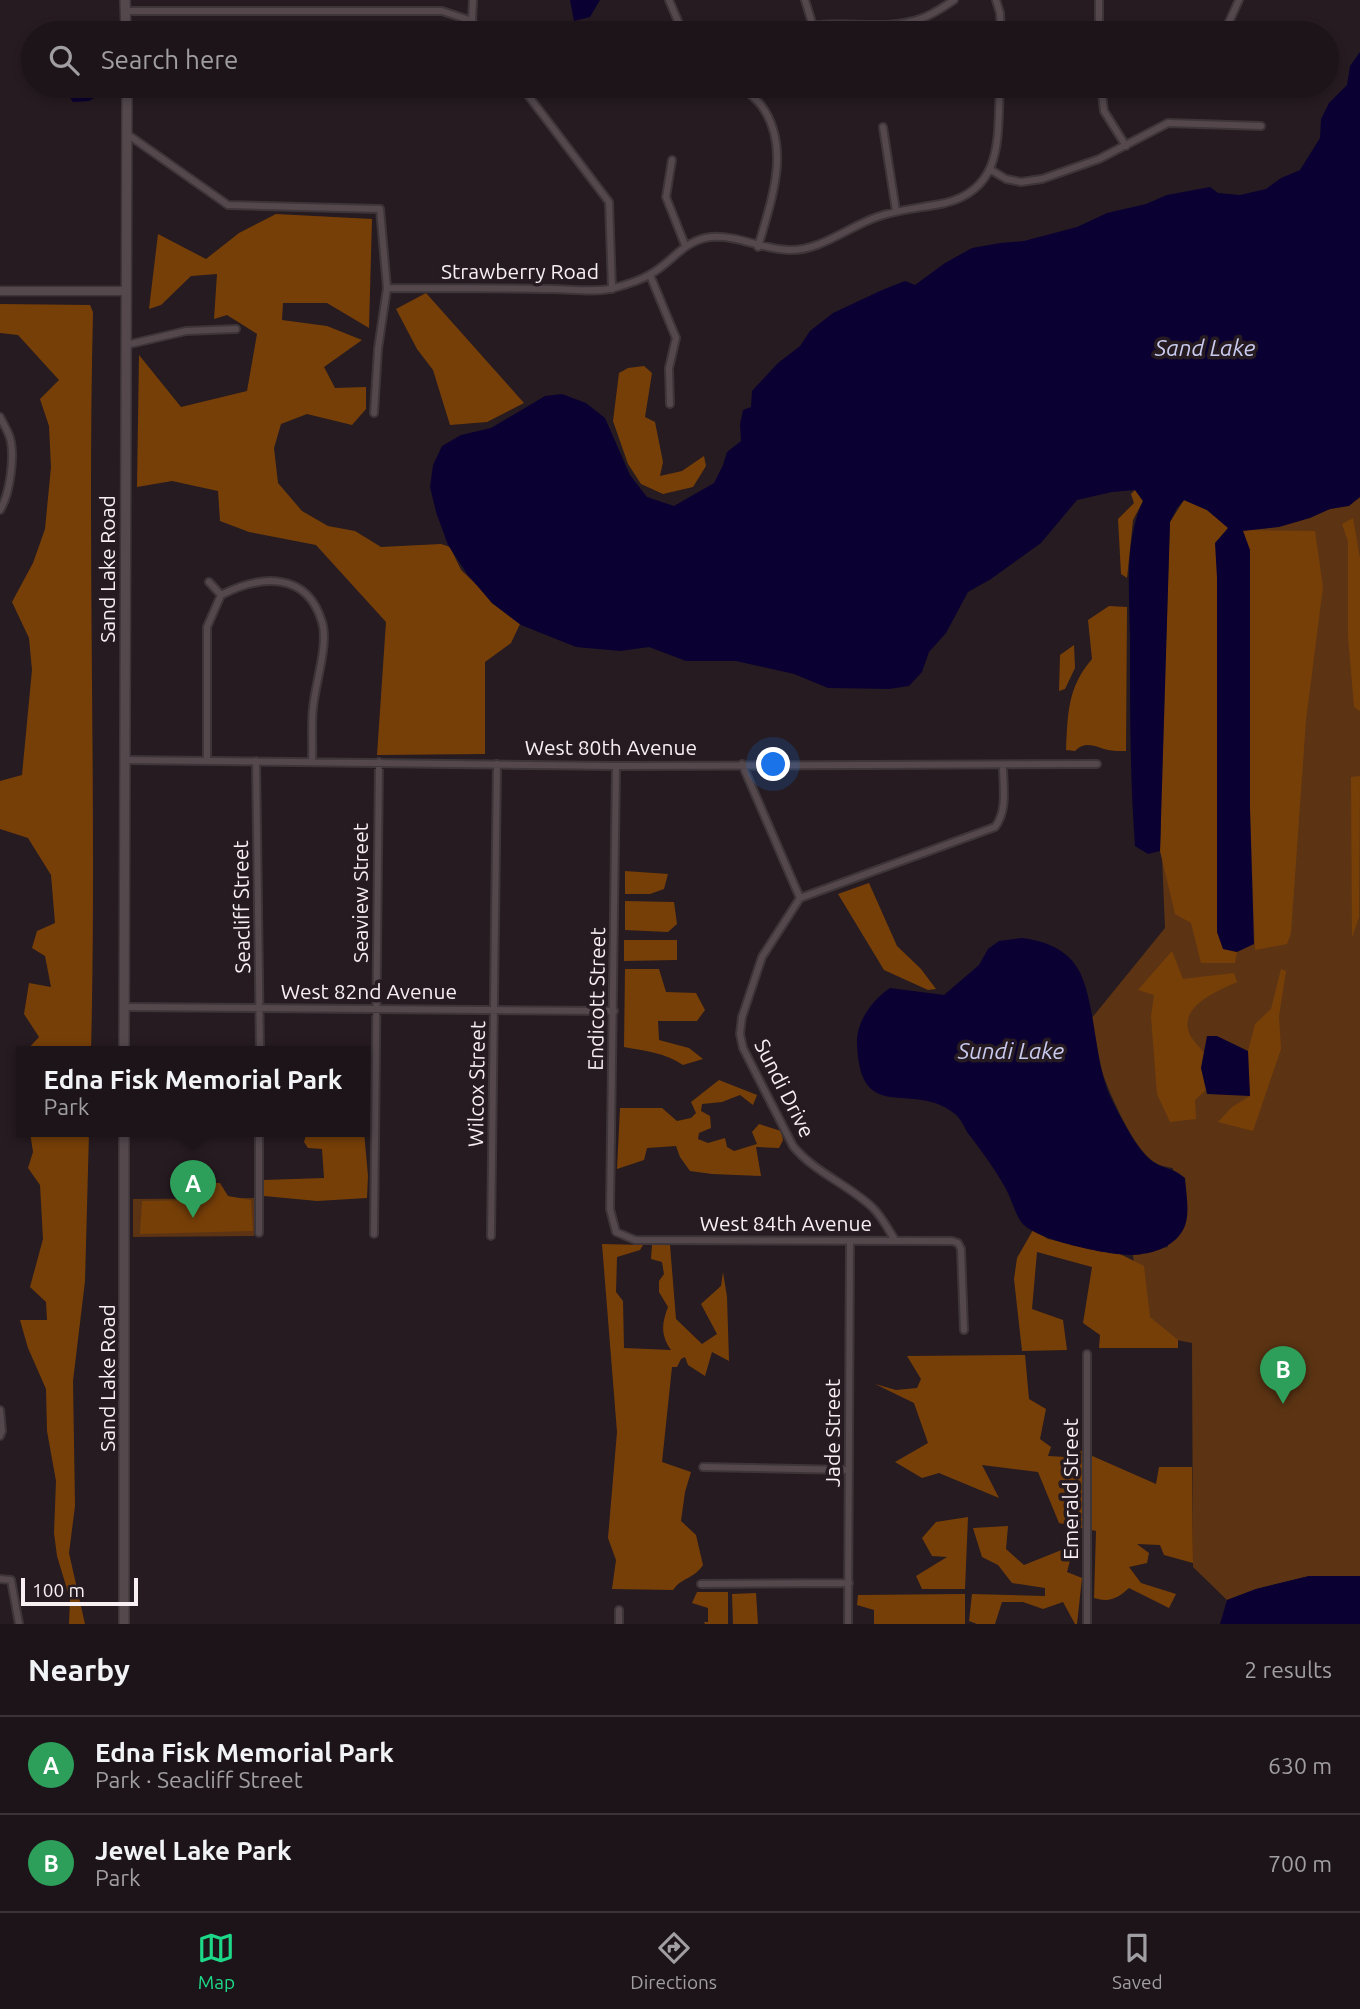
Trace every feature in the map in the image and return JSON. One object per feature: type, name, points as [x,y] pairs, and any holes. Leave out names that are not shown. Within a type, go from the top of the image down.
[{"type":"main road","points":[[125,0],[126,21]]},
{"type":"main road","name":"Sand Lake Road","points":[[124,1046],[127,98]]},
{"type":"main road","name":"Sand Lake Road","points":[[124,1137],[124,1624]]},
{"type":"street","points":[[319,0],[319,10]]},
{"type":"street","points":[[126,11],[442,11],[472,21],[472,0]]},
{"type":"street","points":[[669,0],[678,21]]},
{"type":"street","points":[[805,0],[811,21]]},
{"type":"street","points":[[907,21],[919,19],[954,0]]},
{"type":"street","points":[[996,0],[1000,21]]},
{"type":"street","points":[[1099,0],[1099,21]]},
{"type":"street","points":[[1229,21],[1239,0]]},
{"type":"street","points":[[530,98],[608,202],[612,289]]},
{"type":"street","points":[[754,98],[774,128],[778,155],[774,189],[758,247]]},
{"type":"street","points":[[670,404],[669,368],[676,338],[650,275],[685,245],[709,237],[734,237],[758,247],[791,251],[823,243],[874,218],[953,200],[969,192],[985,179],[991,170],[997,144],[999,98]]},
{"type":"street","points":[[1102,98],[1104,111],[1126,146]]},
{"type":"street","points":[[991,170],[1006,179],[1021,182],[1042,179],[1099,159],[1168,123],[1261,126]]},
{"type":"street","points":[[883,127],[896,211]]},
{"type":"street","points":[[127,134],[228,205],[380,209],[387,288],[378,349],[374,413]]},
{"type":"street","points":[[672,160],[666,197],[685,245]]},
{"type":"street","name":"Strawberry Road","points":[[387,288],[612,289],[650,275]]},
{"type":"street","points":[[0,291],[125,291]]},
{"type":"street","points":[[126,345],[186,331],[236,329]]},
{"type":"street","points":[[0,417],[10,439],[11,470],[7,496],[0,510]]},
{"type":"street","points":[[206,761],[207,627],[221,595],[260,581],[300,587],[309,596],[323,624],[313,709],[312,762]]},
{"type":"street","points":[[209,582],[221,595]]},
{"type":"street","name":"West 80th Avenue","points":[[124,760],[616,766],[1097,764]]},
{"type":"street","name":"Seacliff Street","points":[[256,761],[260,1046]]},
{"type":"street","name":"Seaview Street","points":[[374,1234],[379,762]]},
{"type":"street","name":"Wilcox Street","points":[[491,1236],[497,764]]},
{"type":"street","points":[[742,764],[800,898],[995,827],[1002,819],[1004,807],[1003,766]]},
{"type":"street","name":"Endicott Street","points":[[616,766],[610,1209],[616,1232]]},
{"type":"street","name":"Sundi Drive","points":[[800,898],[762,957],[742,1017],[740,1034],[743,1048],[793,1146],[804,1160],[871,1206],[895,1240]]},
{"type":"street","name":"West 82nd Avenue","points":[[124,1007],[614,1011]]},
{"type":"street","points":[[259,1233],[260,1137]]},
{"type":"street","name":"West 84th Avenue","points":[[616,1232],[635,1240],[952,1241],[958,1243],[961,1249],[964,1330]]},
{"type":"street","name":"Jade Street","points":[[848,1624],[850,1241]]},
{"type":"street","name":"Emerald Street","points":[[1087,1353],[1087,1624]]},
{"type":"street","points":[[0,1410],[0,1436]]},
{"type":"street","points":[[703,1467],[849,1470]]},
{"type":"street","points":[[0,1579],[10,1580],[19,1624]]},
{"type":"street","points":[[701,1584],[849,1583]]},
{"type":"street","points":[[619,1610],[619,1624]]},
{"type":"shaded area","points":[[276,214],[372,219],[369,328],[327,303],[283,303],[282,320],[327,326],[362,340],[324,367],[335,388],[366,387],[366,409],[352,425],[307,414],[281,424],[274,448],[278,483],[302,511],[328,526],[355,531],[381,547],[441,544],[450,547],[461,570],[492,603],[520,624],[511,643],[485,662],[485,754],[377,755],[386,622],[316,545],[249,532],[220,521],[218,491],[172,481],[137,487],[139,355],[181,407],[247,391],[257,334],[227,315],[214,319],[217,274],[191,276],[161,305],[149,309],[158,234],[206,259],[239,233]]},
{"type":"shaded area","points":[[426,293],[524,403],[487,422],[450,425],[433,370],[417,349],[396,309]]},
{"type":"shaded area","points":[[0,304],[90,305],[93,312],[91,1046],[31,1046],[39,1037],[24,1014],[29,983],[51,987],[45,956],[32,948],[37,931],[55,923],[51,875],[28,838],[0,829],[0,781],[22,775],[32,670],[29,638],[12,602],[33,563],[45,529],[51,467],[49,426],[40,399],[59,380],[18,335],[0,333]]},
{"type":"shaded area","points":[[644,366],[652,373],[645,417],[655,422],[663,462],[660,476],[682,471],[704,456],[706,466],[693,487],[663,494],[641,484],[628,464],[613,421],[619,373],[628,368]]},
{"type":"shaded area","points":[[1135,490],[1143,501],[1133,520],[1127,578],[1121,574],[1118,519],[1134,503],[1131,494]]},
{"type":"shaded area","points":[[1360,497],[1360,1576],[1309,1576],[1256,1589],[1227,1600],[1193,1567],[1192,1343],[1140,1333],[1133,1255],[1168,1247],[1173,1168],[1160,1165],[1149,1158],[1126,1126],[1103,1073],[1091,1019],[1165,928],[1160,809],[1170,522],[1234,528],[1273,527],[1346,505]]},
{"type":"shaded area","points":[[1184,500],[1207,510],[1228,527],[1220,540],[1217,581],[1217,932],[1223,949],[1237,952],[1235,963],[1201,963],[1191,923],[1175,914],[1160,851],[1170,522]]},
{"type":"shaded area","points":[[1353,518],[1360,558],[1360,711],[1354,707],[1348,636],[1348,541],[1342,524]]},
{"type":"shaded area","points":[[1243,530],[1315,531],[1323,587],[1306,720],[1291,933],[1287,944],[1255,950],[1250,809],[1250,550]]},
{"type":"shaded area","points":[[1109,606],[1127,607],[1126,751],[1087,745],[1075,751],[1066,750],[1073,691],[1092,659],[1088,620]]},
{"type":"shaded area","points":[[1074,645],[1075,668],[1065,689],[1059,691],[1060,655]]},
{"type":"shaded area","points":[[1360,776],[1359,917],[1352,938],[1351,777]]},
{"type":"shaded area","points":[[625,871],[668,874],[664,889],[650,894],[625,894]]},
{"type":"shaded area","points":[[869,883],[897,946],[921,969],[936,989],[928,990],[884,970],[838,894]]},
{"type":"shaded area","points":[[625,901],[674,902],[677,924],[668,932],[625,930]]},
{"type":"shaded area","points":[[624,940],[677,940],[677,960],[624,961]]},
{"type":"shaded area","points":[[1172,951],[1183,979],[1234,973],[1237,982],[1202,1001],[1189,1016],[1190,1035],[1204,1053],[1201,1068],[1206,1090],[1195,1100],[1196,1119],[1170,1122],[1157,1094],[1151,1016],[1154,995],[1138,990]]},
{"type":"shaded area","points":[[625,969],[659,969],[666,992],[696,993],[705,1010],[697,1021],[658,1021],[659,1040],[689,1048],[703,1059],[683,1065],[662,1055],[624,1047]]},
{"type":"shaded area","points":[[1281,969],[1286,971],[1279,1016],[1281,1049],[1253,1131],[1218,1122],[1232,1107],[1250,1096],[1248,1051],[1255,1024],[1271,1009]]},
{"type":"shaded area","points":[[719,1080],[757,1095],[753,1105],[740,1095],[722,1102],[702,1104],[701,1111],[710,1116],[711,1128],[699,1133],[698,1139],[708,1143],[725,1138],[727,1147],[734,1151],[757,1144],[752,1132],[759,1124],[781,1131],[783,1140],[779,1148],[756,1147],[761,1176],[690,1171],[676,1146],[647,1148],[644,1160],[617,1169],[620,1108],[662,1108],[677,1121],[691,1118],[696,1113],[691,1102]]},
{"type":"shaded area","points":[[31,1137],[89,1137],[85,1281],[73,1381],[75,1506],[69,1553],[85,1624],[69,1624],[70,1599],[57,1556],[54,1533],[56,1481],[47,1431],[46,1389],[28,1348],[20,1320],[47,1320],[46,1302],[30,1287],[43,1239],[40,1185],[28,1168],[33,1152]]},
{"type":"shaded area","points":[[306,1137],[364,1137],[367,1198],[317,1201],[264,1196],[264,1180],[324,1178],[322,1149],[308,1148],[304,1142]]},
{"type":"shaded area","points":[[197,1182],[220,1183],[228,1196],[251,1200],[253,1231],[140,1234],[142,1201],[198,1200]]},
{"type":"shaded area","points":[[254,1198],[254,1236],[133,1237],[133,1199]]},
{"type":"shaded area","points":[[1033,1230],[1048,1239],[1118,1253],[1144,1266],[1150,1317],[1178,1340],[1178,1348],[1099,1348],[1100,1335],[1083,1323],[1092,1267],[1037,1252],[1032,1309],[1063,1320],[1067,1350],[1022,1351],[1014,1279],[1017,1258]]},
{"type":"shaded area","points":[[602,1244],[643,1245],[640,1250],[617,1257],[616,1292],[623,1301],[624,1348],[671,1350],[663,1329],[668,1307],[659,1292],[659,1281],[664,1274],[662,1262],[651,1259],[652,1245],[670,1245],[676,1319],[702,1344],[717,1334],[701,1304],[721,1286],[723,1272],[727,1297],[729,1361],[712,1352],[705,1376],[688,1365],[685,1357],[677,1367],[672,1367],[662,1462],[691,1472],[681,1521],[696,1535],[703,1565],[673,1590],[612,1589],[616,1560],[608,1538],[617,1432]]},
{"type":"shaded area","points":[[1025,1355],[1029,1399],[1046,1409],[1040,1439],[1051,1447],[1048,1456],[1066,1457],[1081,1451],[1156,1484],[1159,1467],[1192,1467],[1193,1563],[1164,1555],[1160,1545],[1137,1544],[1149,1553],[1147,1563],[1129,1567],[1141,1583],[1176,1594],[1169,1608],[1129,1588],[1113,1599],[1094,1598],[1096,1531],[1059,1523],[1038,1472],[982,1465],[999,1498],[939,1473],[922,1478],[895,1462],[928,1443],[914,1403],[875,1384],[896,1390],[917,1388],[921,1379],[907,1356]]},
{"type":"shaded area","points":[[968,1517],[965,1589],[922,1589],[916,1576],[947,1557],[932,1556],[922,1538],[936,1522]]},
{"type":"shaded area","points":[[1008,1526],[1006,1549],[1024,1565],[1074,1545],[1067,1572],[1082,1578],[1077,1624],[1063,1602],[1043,1609],[1023,1602],[1002,1602],[995,1624],[969,1621],[972,1594],[1045,1596],[1045,1588],[1012,1583],[998,1565],[982,1557],[973,1528]]},
{"type":"shaded area","points":[[697,1592],[728,1592],[728,1624],[705,1624],[704,1622],[708,1622],[708,1608],[692,1603]]},
{"type":"shaded area","points":[[756,1593],[758,1624],[733,1624],[732,1594]]},
{"type":"shaded area","points":[[965,1594],[965,1624],[874,1624],[874,1610],[857,1605],[858,1595]]},
{"type":"water","points":[[570,0],[600,0],[590,17],[574,21]]},
{"type":"water","name":"Sand Lake","points":[[1360,52],[1360,497],[1349,506],[1330,509],[1310,518],[1279,527],[1243,531],[1250,550],[1250,809],[1254,944],[1237,952],[1223,949],[1217,932],[1215,543],[1228,528],[1207,510],[1184,500],[1170,522],[1160,851],[1148,854],[1135,846],[1132,796],[1129,571],[1133,535],[1143,501],[1135,490],[1077,500],[1041,543],[968,592],[946,633],[929,652],[922,672],[909,686],[889,689],[828,688],[794,674],[736,661],[686,661],[649,647],[620,651],[576,647],[521,625],[492,603],[467,574],[448,545],[430,487],[433,465],[442,446],[461,435],[491,428],[545,396],[562,394],[586,403],[605,418],[630,475],[647,497],[674,506],[714,483],[727,452],[741,441],[743,410],[751,407],[752,391],[778,363],[800,346],[810,331],[833,313],[905,281],[915,285],[945,263],[972,248],[1024,241],[1077,227],[1107,213],[1146,204],[1167,195],[1210,187],[1218,193],[1240,195],[1266,189],[1281,178],[1300,170],[1320,138],[1321,119],[1329,103],[1334,98],[1339,98],[1339,93],[1347,85],[1350,66]]},
{"type":"water","points":[[70,98],[94,98],[89,101],[73,102]]},
{"type":"water","name":"Sundi Lake","points":[[1022,938],[1050,945],[1074,963],[1087,990],[1105,1083],[1111,1098],[1146,1156],[1185,1178],[1187,1218],[1183,1230],[1174,1241],[1161,1249],[1133,1255],[1108,1253],[1057,1241],[1030,1229],[1022,1223],[1002,1182],[957,1116],[939,1104],[878,1093],[868,1085],[860,1069],[857,1044],[859,1028],[866,1012],[883,993],[890,988],[944,995],[979,965],[988,949],[999,941]]},
{"type":"water","points":[[1207,1036],[1217,1036],[1248,1051],[1250,1096],[1207,1094],[1201,1068]]},
{"type":"water","points":[[1309,1576],[1360,1576],[1360,1624],[1220,1624],[1227,1600],[1256,1589]]},
{"type":"place","name":"Edna Fisk Memorial Park","points":[[193,1218]]},
{"type":"place","name":"Jewel Lake Park","points":[[1283,1404]]}]
